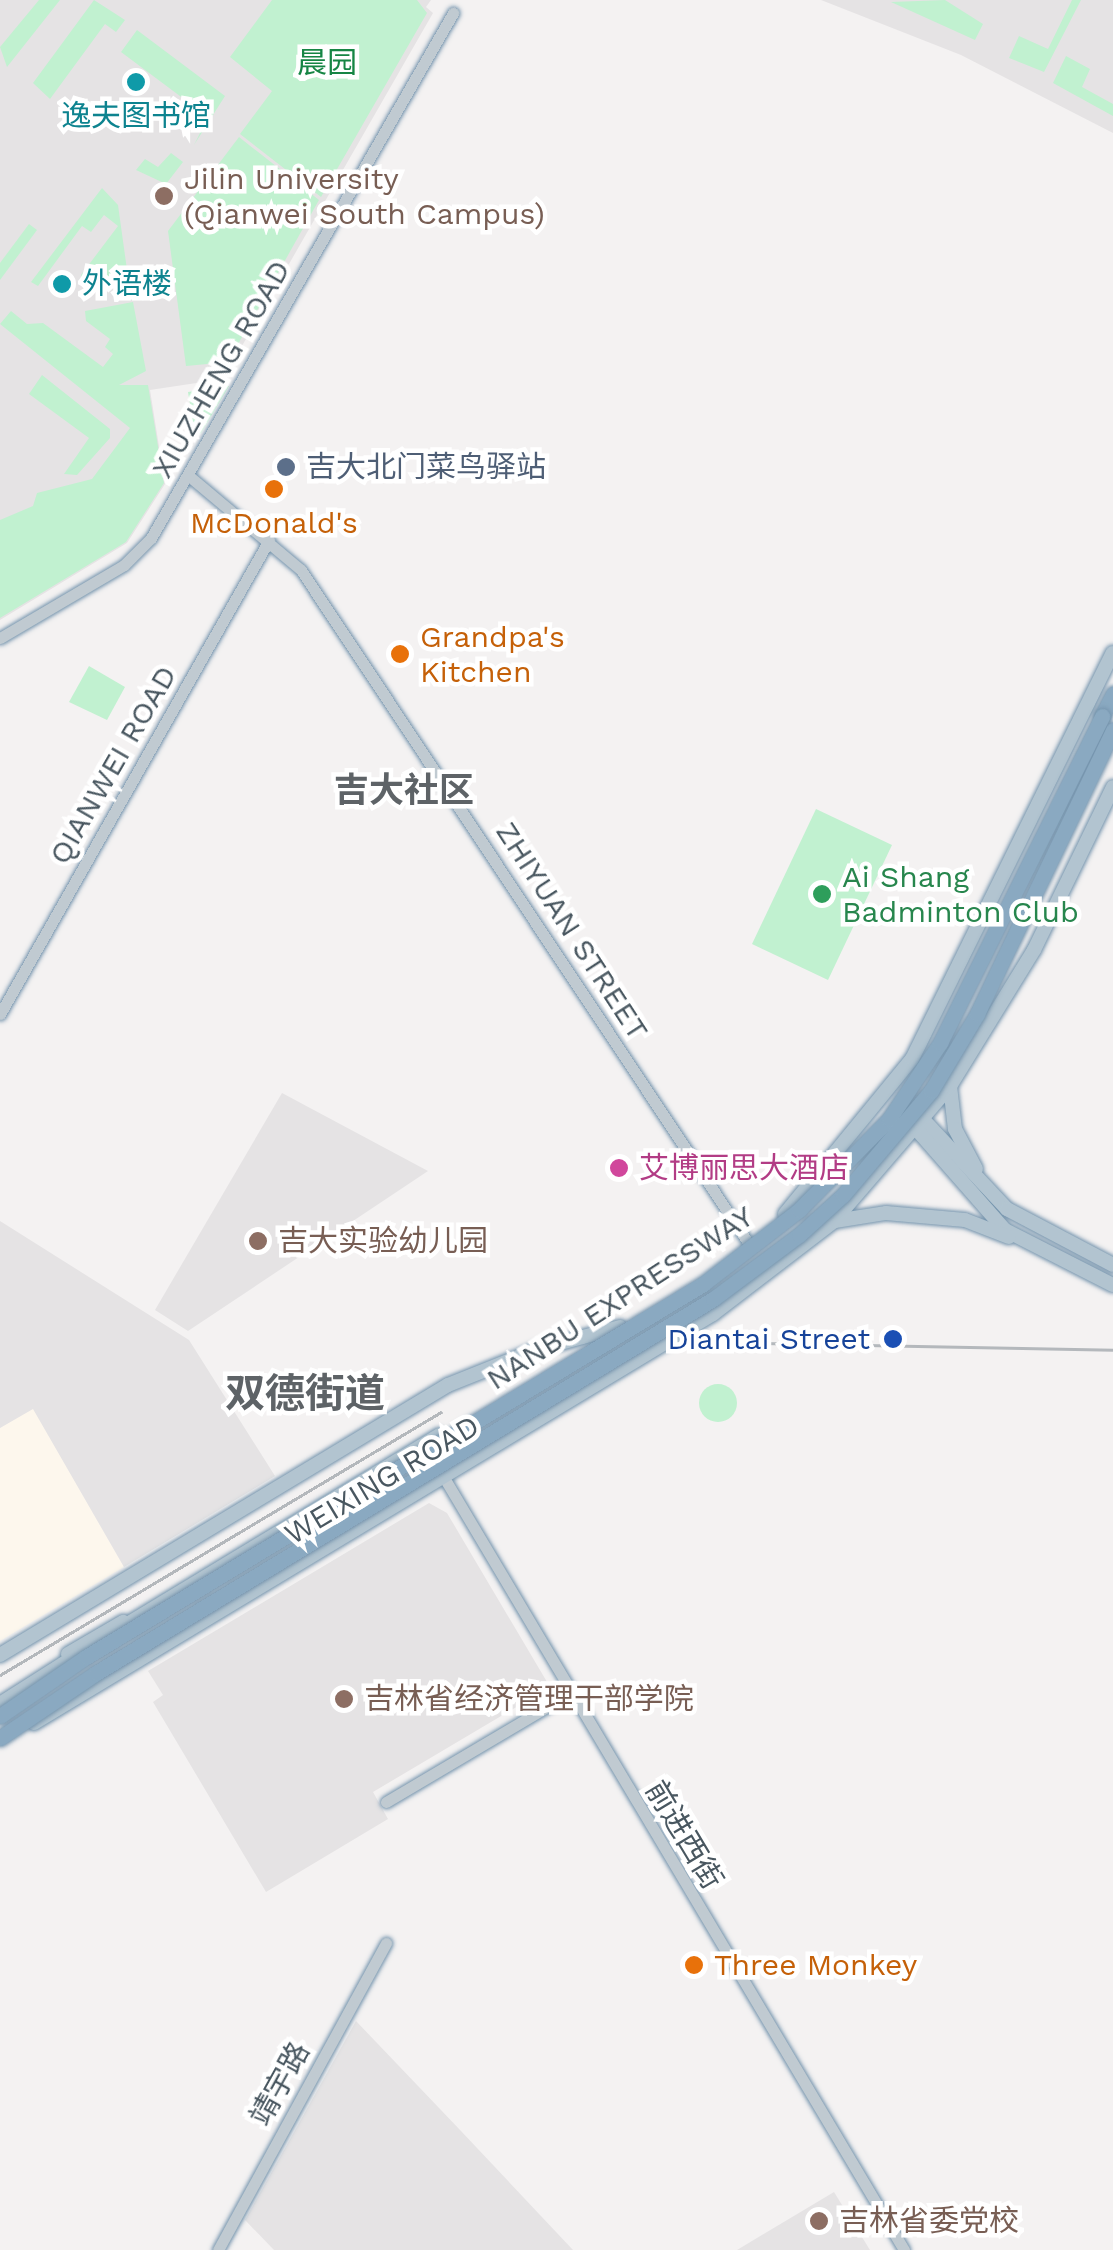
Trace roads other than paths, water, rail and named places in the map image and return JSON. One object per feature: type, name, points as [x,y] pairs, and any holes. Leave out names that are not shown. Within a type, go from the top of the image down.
[{"type":"highway","name":"NANBU EXPRESSWAY","points":[[0,1741],[96,1673],[713,1299],[843,1195],[931,1091],[968,1030],[1108,723],[1113,694]]},
{"type":"highway","name":"NANBU EXPRESSWAY","points":[[0,1716],[86,1656],[703,1284],[799,1210],[889,1120],[940,1043],[1108,723]]},
{"type":"highway","points":[[0,1706],[86,1656]]},
{"type":"main road","name":"WEIXING ROAD","points":[[0,1706],[194,1582],[620,1327],[749,1244],[811,1187],[889,1093],[945,1002],[1113,653]]},
{"type":"main road","name":"WEIXING ROAD","points":[[0,1741],[714,1314],[834,1221],[950,1086],[1034,950],[1113,787]]},
{"type":"main road","points":[[950,1086],[958,1138],[1006,1209]]},
{"type":"main road","points":[[889,1093],[1006,1209],[1113,1265]]},
{"type":"main road","points":[[919,1124],[1017,1238]]},
{"type":"main road","points":[[834,1221],[886,1213],[965,1220],[1017,1238],[1113,1286]]},
{"type":"main road","name":"WEIXING ROAD","points":[[0,1655],[448,1385],[538,1349],[620,1327]]},
{"type":"main road","points":[[0,1694],[194,1582]]},
{"type":"street","name":"XIUZHENG ROAD","points":[[0,638],[138,554],[189,476],[453,13]]},
{"type":"street","name":"ZHIYUAN STREET","points":[[189,476],[301,570],[342,626],[749,1244]]},
{"type":"street","name":"QIANWEI ROAD","points":[[0,1014],[269,540]]},
{"type":"street","name":"前进西街","points":[[424,1444],[904,2250]]},
{"type":"street","points":[[386,1802],[570,1693]]},
{"type":"street","name":"靖宇路","points":[[218,2250],[386,1943]]},
{"type":"tram line","points":[[709,1342],[1113,1350]]},
{"type":"tram line","points":[[0,1675],[441,1412]]},
{"type":"place","name":"逸夫图书馆","points":[[136,82]]},
{"type":"place","name":"Jilin University (Qianwei South Campus)","points":[[164,196]]},
{"type":"place","name":"外语楼","points":[[62,284]]},
{"type":"place","name":"吉大北门菜鸟驿站","points":[[286,467]]},
{"type":"place","name":"McDonald's","points":[[274,489]]},
{"type":"place","name":"Grandpa's Kitchen","points":[[400,654]]},
{"type":"place","name":"Ai Shang Badminton Club","points":[[822,894]]},
{"type":"place","name":"艾博丽思大酒店","points":[[619,1168]]},
{"type":"place","name":"吉大实验幼儿园","points":[[258,1241]]},
{"type":"place","name":"Diantai Street","points":[[893,1339]]},
{"type":"place","name":"吉林省经济管理干部学院","points":[[344,1699]]},
{"type":"place","name":"Three Monkey","points":[[694,1965]]},
{"type":"place","name":"吉林省委党校","points":[[819,2221]]},
{"type":"district","name":"吉大社区","points":[[404,790]]},
{"type":"district","name":"双德街道","points":[[305,1394]]},
{"type":"park label","name":"晨园","points":[[327,63]]}]
